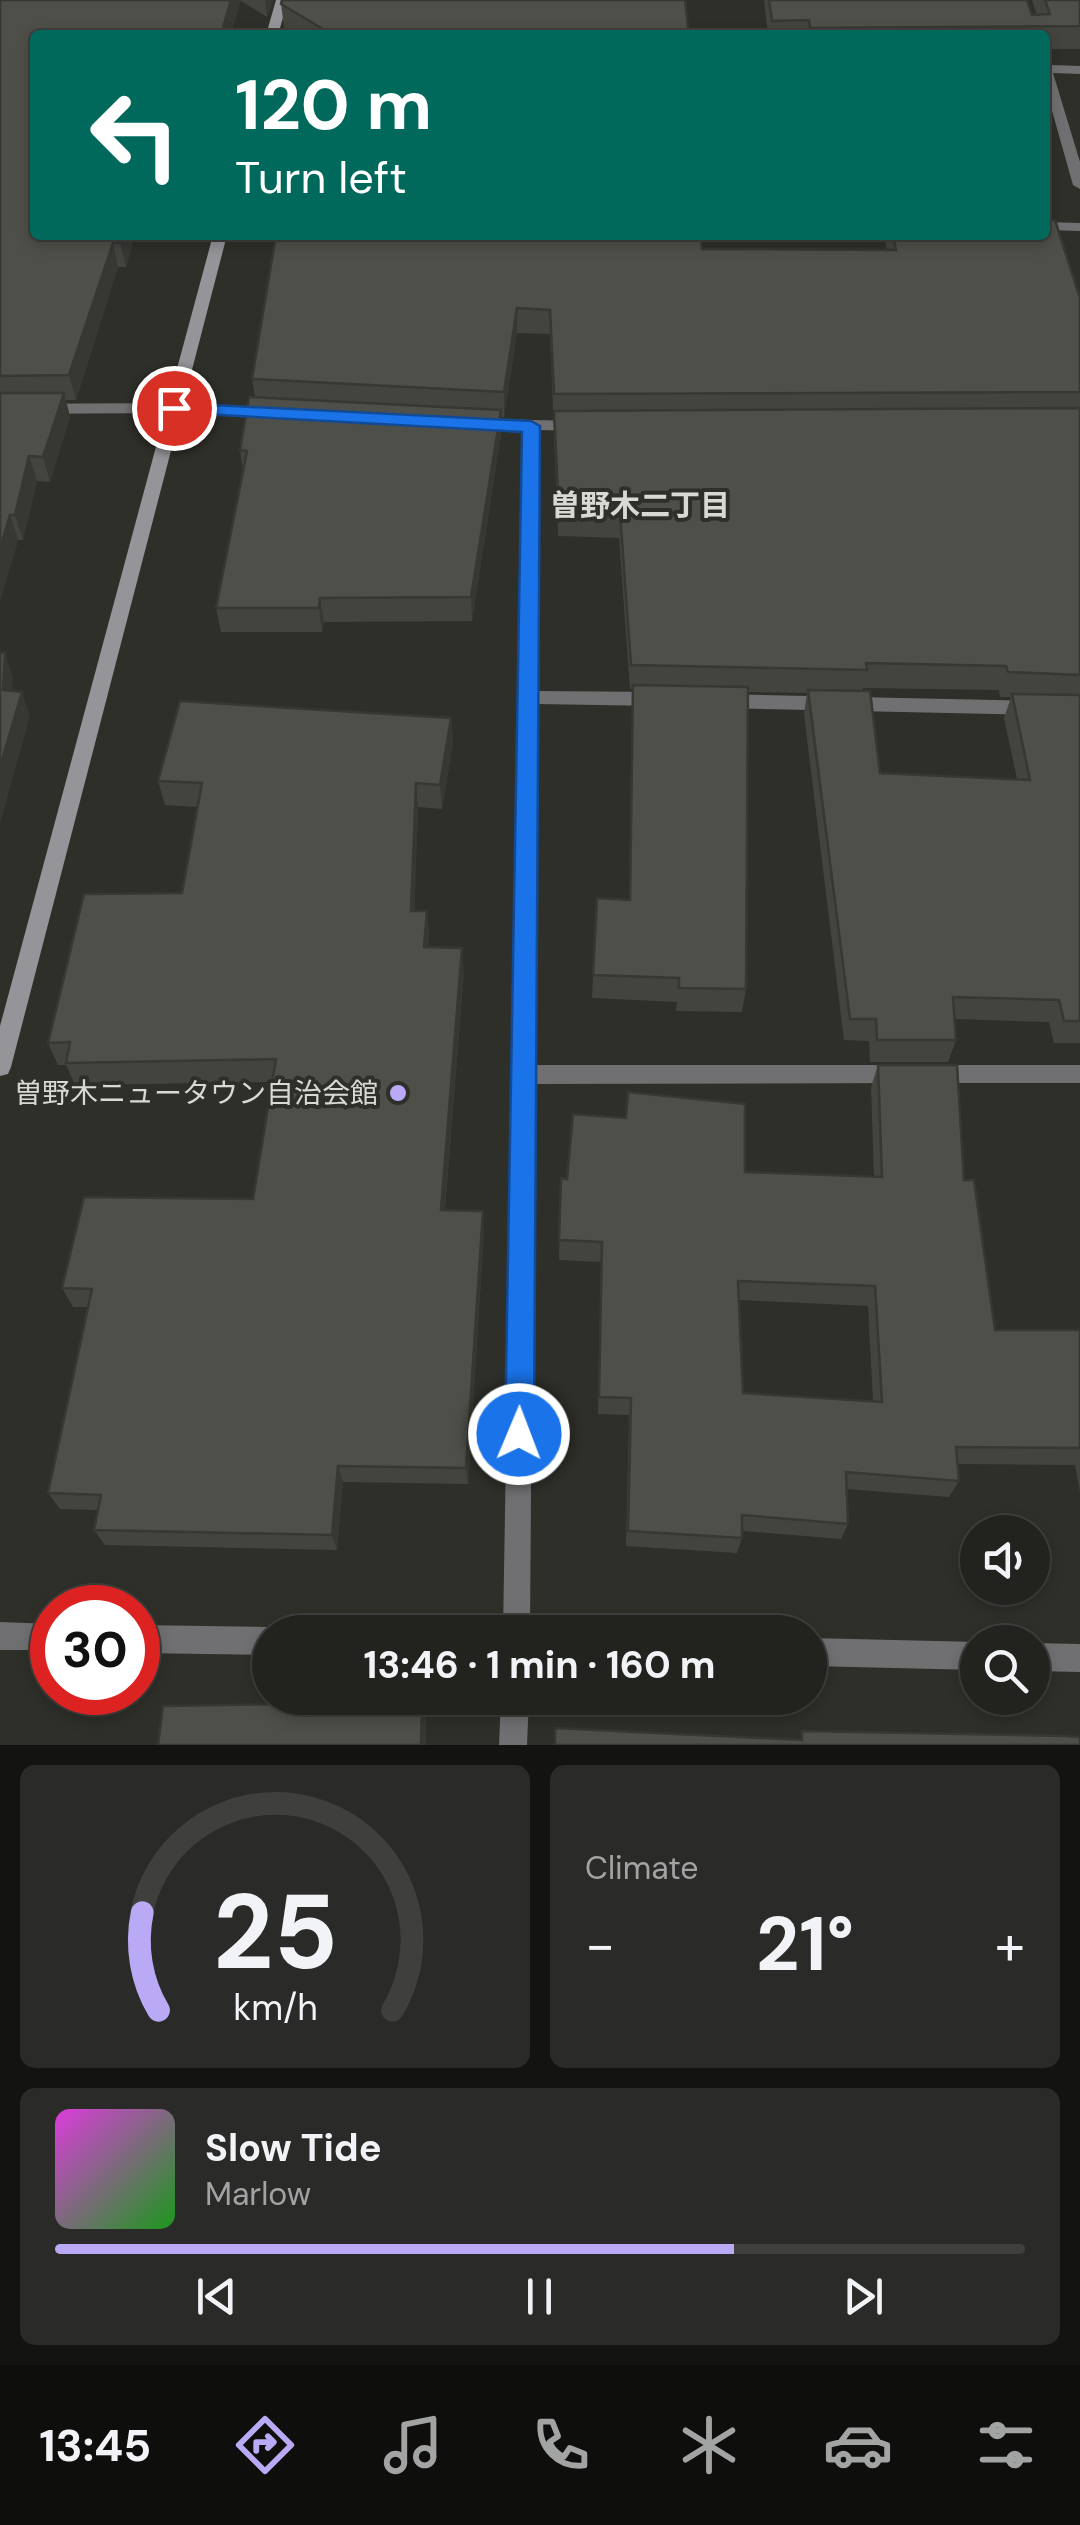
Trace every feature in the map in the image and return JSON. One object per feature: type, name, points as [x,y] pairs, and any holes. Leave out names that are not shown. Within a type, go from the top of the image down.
[{"type":"street","points":[[273,30],[282,0]]},
{"type":"street","points":[[1050,68],[1080,70]]},
{"type":"street","points":[[1050,82],[1080,185]]},
{"type":"street","points":[[1050,226],[1080,226]]},
{"type":"street","points":[[0,1068],[219,240]]},
{"type":"street","points":[[0,410],[174,408],[293,414]]},
{"type":"street","points":[[452,422],[590,426]]},
{"type":"street","points":[[517,1615],[531,426]]},
{"type":"street","points":[[528,696],[1080,709]]},
{"type":"street","points":[[524,1075],[1080,1074]]},
{"type":"street","points":[[0,1636],[30,1637]]},
{"type":"street","points":[[160,1638],[252,1641]]},
{"type":"street","points":[[827,1652],[960,1656]]},
{"type":"street","points":[[1050,1657],[1080,1658]]},
{"type":"street","points":[[512,1745],[514,1715]]},
{"type":"building","points":[[0,0],[231,0],[222,30],[30,30],[30,240],[121,240],[113,243],[69,375],[0,376]]},
{"type":"building","points":[[282,0],[685,0],[688,30],[325,30],[281,4]]},
{"type":"building","points":[[769,0],[1027,0],[1032,15],[1050,14],[1045,0],[1080,0],[1080,26],[810,28],[809,20],[772,21]]},
{"type":"building","points":[[1050,220],[1055,220],[1080,295],[1080,392],[554,394],[550,310],[517,308],[504,392],[252,379],[275,240],[701,240],[702,249],[896,250],[894,240],[1050,240]]},
{"type":"building","points":[[0,393],[64,393],[43,457],[29,456],[15,515],[10,515],[0,549]]},
{"type":"building","points":[[249,397],[501,410],[471,597],[320,598],[319,608],[216,608],[247,451],[240,450]]},
{"type":"building","points":[[1080,408],[1080,675],[1008,672],[1006,666],[866,663],[867,670],[631,665],[620,513],[559,512],[554,411]]},
{"type":"building","points":[[0,653],[5,653],[3,690],[22,692],[0,767]]},
{"type":"building","points":[[633,685],[748,687],[746,989],[679,988],[679,978],[593,975],[597,898],[630,900]]},
{"type":"building","points":[[808,690],[870,691],[880,773],[1030,780],[1012,694],[1080,695],[1080,1021],[1064,1021],[1059,1000],[953,997],[956,1040],[877,1040],[876,1019],[850,1019]]},
{"type":"building","points":[[180,701],[451,718],[440,785],[416,783],[411,911],[427,911],[424,947],[462,948],[441,1210],[483,1211],[466,1468],[338,1466],[332,1535],[94,1530],[101,1495],[48,1493],[92,1289],[62,1288],[84,1197],[253,1199],[276,1059],[66,1063],[70,1042],[48,1043],[84,894],[182,893],[202,783],[158,781]]},
{"type":"building","points":[[878,1065],[957,1065],[964,1180],[974,1180],[995,1330],[1080,1330],[1080,1448],[956,1447],[959,1481],[846,1472],[848,1524],[742,1515],[742,1538],[628,1531],[631,1398],[599,1397],[602,1242],[559,1240],[561,1178],[567,1179],[573,1114],[626,1118],[628,1092],[745,1104],[745,1172],[882,1177]],"holes":[[[738,1281],[875,1286],[882,1402],[743,1393]]]},
{"type":"building","points":[[252,1705],[252,1715],[422,1715],[421,1745],[158,1745],[163,1706]]},
{"type":"building","points":[[555,1728],[802,1740],[802,1731],[1064,1736],[1080,1737],[1080,1745],[555,1745]]},
{"type":"place","name":"曽野木ニュータウン自治会館","points":[[398,1093]]},
{"type":"district","name":"曽野木二丁目","points":[[640,505]]},
{"type":"route","points":[[174,408],[531,426],[519,1434]]}]
